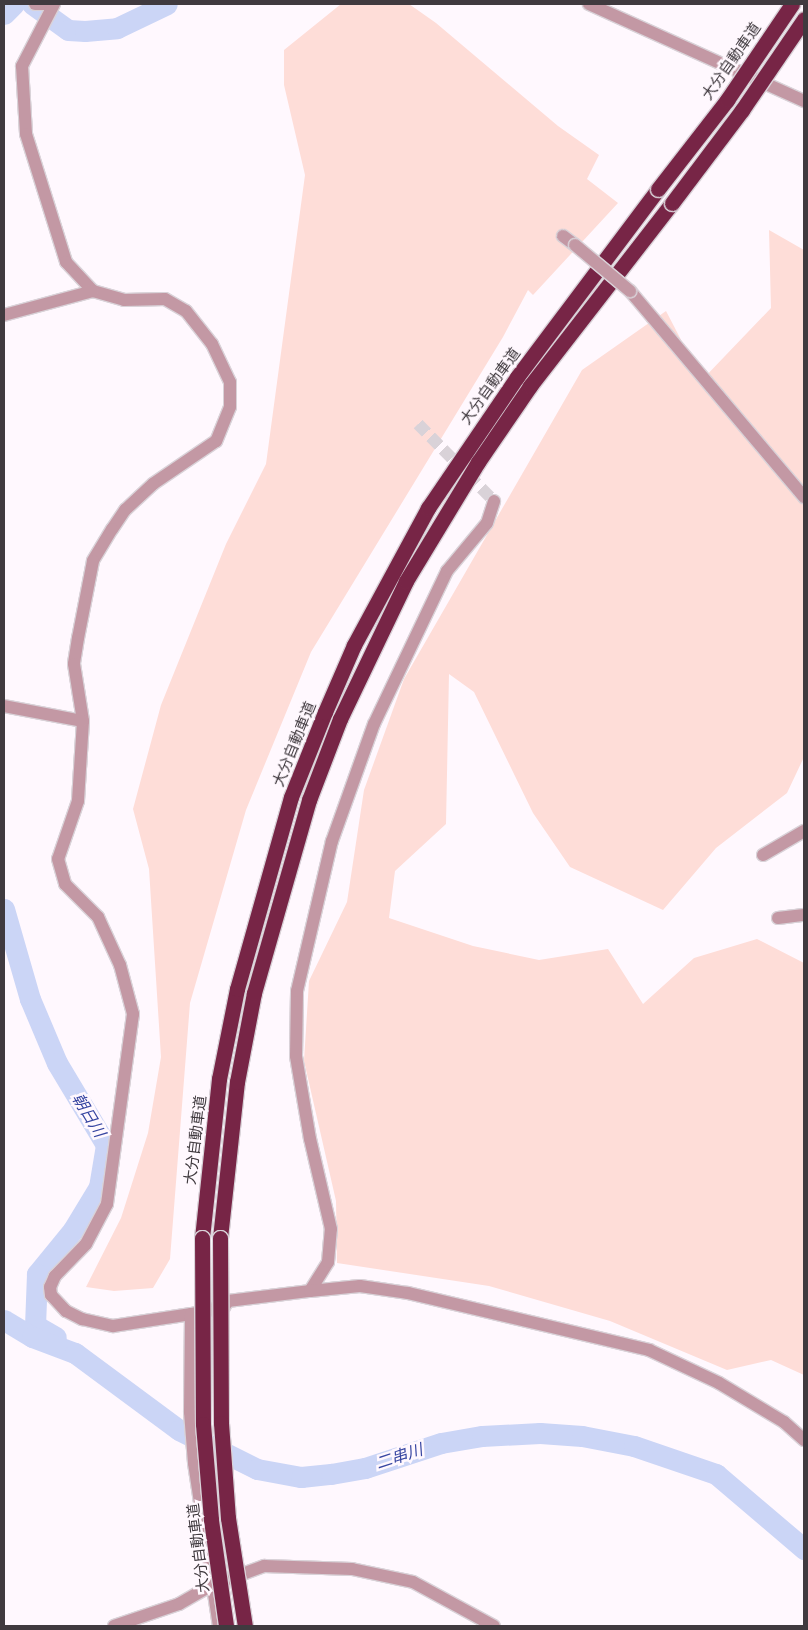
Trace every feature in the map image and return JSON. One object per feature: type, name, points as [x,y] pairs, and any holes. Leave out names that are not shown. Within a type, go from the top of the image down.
[{"type":"highway","name":"大分自動車道","points":[[226,1626],[211,1520],[203,1424],[202,1238],[219,1079],[237,990],[291,797],[324,712],[354,645],[428,508],[517,377],[726,100],[792,4]]},
{"type":"highway","points":[[245,1626],[228,1518],[221,1423],[220,1238],[237,1082],[254,993],[309,800],[340,719],[406,581],[478,462],[530,386],[742,110],[804,19]]},
{"type":"street","points":[[35,4],[53,4],[22,66],[26,134],[66,262],[93,291],[124,300],[165,299],[186,311],[201,328],[220,359],[230,382],[230,407],[216,441],[153,484],[125,510],[93,561],[74,664],[83,721],[78,800],[58,859],[65,884],[98,917],[120,965],[133,1014],[107,1204],[86,1244],[55,1276],[50,1287],[51,1295],[58,1305],[82,1319],[113,1326],[191,1314],[224,1306],[228,1301],[360,1286],[398,1291],[649,1350],[719,1383],[784,1422],[804,1440]]},
{"type":"street","points":[[589,4],[804,101]]},
{"type":"street","points":[[563,236],[630,291],[804,497]]},
{"type":"street","points":[[4,315],[93,291]]},
{"type":"street","points":[[310,1291],[328,1262],[331,1229],[310,1139],[296,1056],[297,991],[332,841],[374,724],[447,571],[487,523],[494,501]]},
{"type":"street","points":[[4,706],[83,721]]},
{"type":"street","points":[[763,854],[804,831]]},
{"type":"street","points":[[778,918],[804,914]]},
{"type":"street","points":[[191,1314],[190,1412],[194,1464],[210,1586],[219,1626]]},
{"type":"street","points":[[114,1626],[179,1604],[210,1586],[264,1566],[352,1569],[413,1582],[494,1626]]},
{"type":"shaded area","points":[[341,4],[409,4],[436,23],[558,126],[599,155],[587,179],[618,203],[533,295],[528,290],[503,337],[311,652],[246,810],[190,1003],[170,1259],[153,1288],[114,1291],[86,1287],[121,1218],[148,1133],[161,1057],[149,869],[133,809],[161,705],[226,544],[266,464],[305,175],[284,85],[284,50]]},
{"type":"shaded area","points":[[769,230],[804,250],[804,757],[787,793],[716,848],[663,910],[570,867],[533,813],[474,692],[449,674],[446,824],[395,871],[389,918],[473,946],[539,960],[608,949],[643,1004],[694,958],[757,939],[804,963],[804,1375],[771,1360],[727,1370],[610,1321],[489,1286],[337,1263],[336,1201],[304,1061],[309,981],[347,902],[364,790],[404,679],[582,370],[666,311],[702,380],[771,308]]},
{"type":"waterway","name":"朝日川","points":[[4,14],[14,4]]},
{"type":"waterway","name":"朝日川","points":[[32,4],[68,30],[85,31],[117,28],[167,4]]},
{"type":"waterway","name":"朝日川","points":[[4,909],[30,999],[57,1063],[106,1145],[99,1187],[73,1230],[37,1274],[35,1325],[56,1337]]},
{"type":"waterway","name":"二串川","points":[[4,1320],[32,1337],[75,1353],[179,1430],[257,1469],[301,1477],[331,1474],[365,1468],[441,1443],[482,1436],[540,1433],[582,1436],[634,1446],[716,1474],[804,1549]]},
{"type":"tunnel","points":[[418,424],[494,501]]}]
